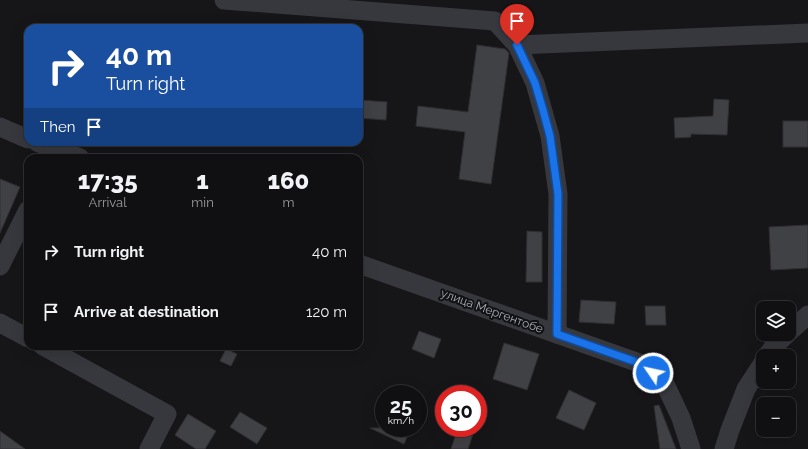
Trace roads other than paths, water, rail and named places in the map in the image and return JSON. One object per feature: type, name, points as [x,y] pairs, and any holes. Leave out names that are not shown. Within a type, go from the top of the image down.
[{"type":"street","points":[[224,0],[495,21],[517,45],[535,83],[550,136],[557,187],[557,334]]},
{"type":"street","points":[[517,45],[808,33]]},
{"type":"street","points":[[0,127],[24,137]]},
{"type":"street","points":[[43,146],[56,154]]},
{"type":"street","points":[[0,266],[24,218]]},
{"type":"street","name":"улица Мергентобе","points":[[363,265],[642,364],[664,382],[682,418],[691,449]]},
{"type":"street","points":[[796,326],[808,315]]},
{"type":"street","points":[[0,323],[24,336]]},
{"type":"street","points":[[772,349],[779,341]]},
{"type":"street","points":[[50,350],[168,414],[148,449]]},
{"type":"street","points":[[724,449],[746,389],[756,374]]}]
